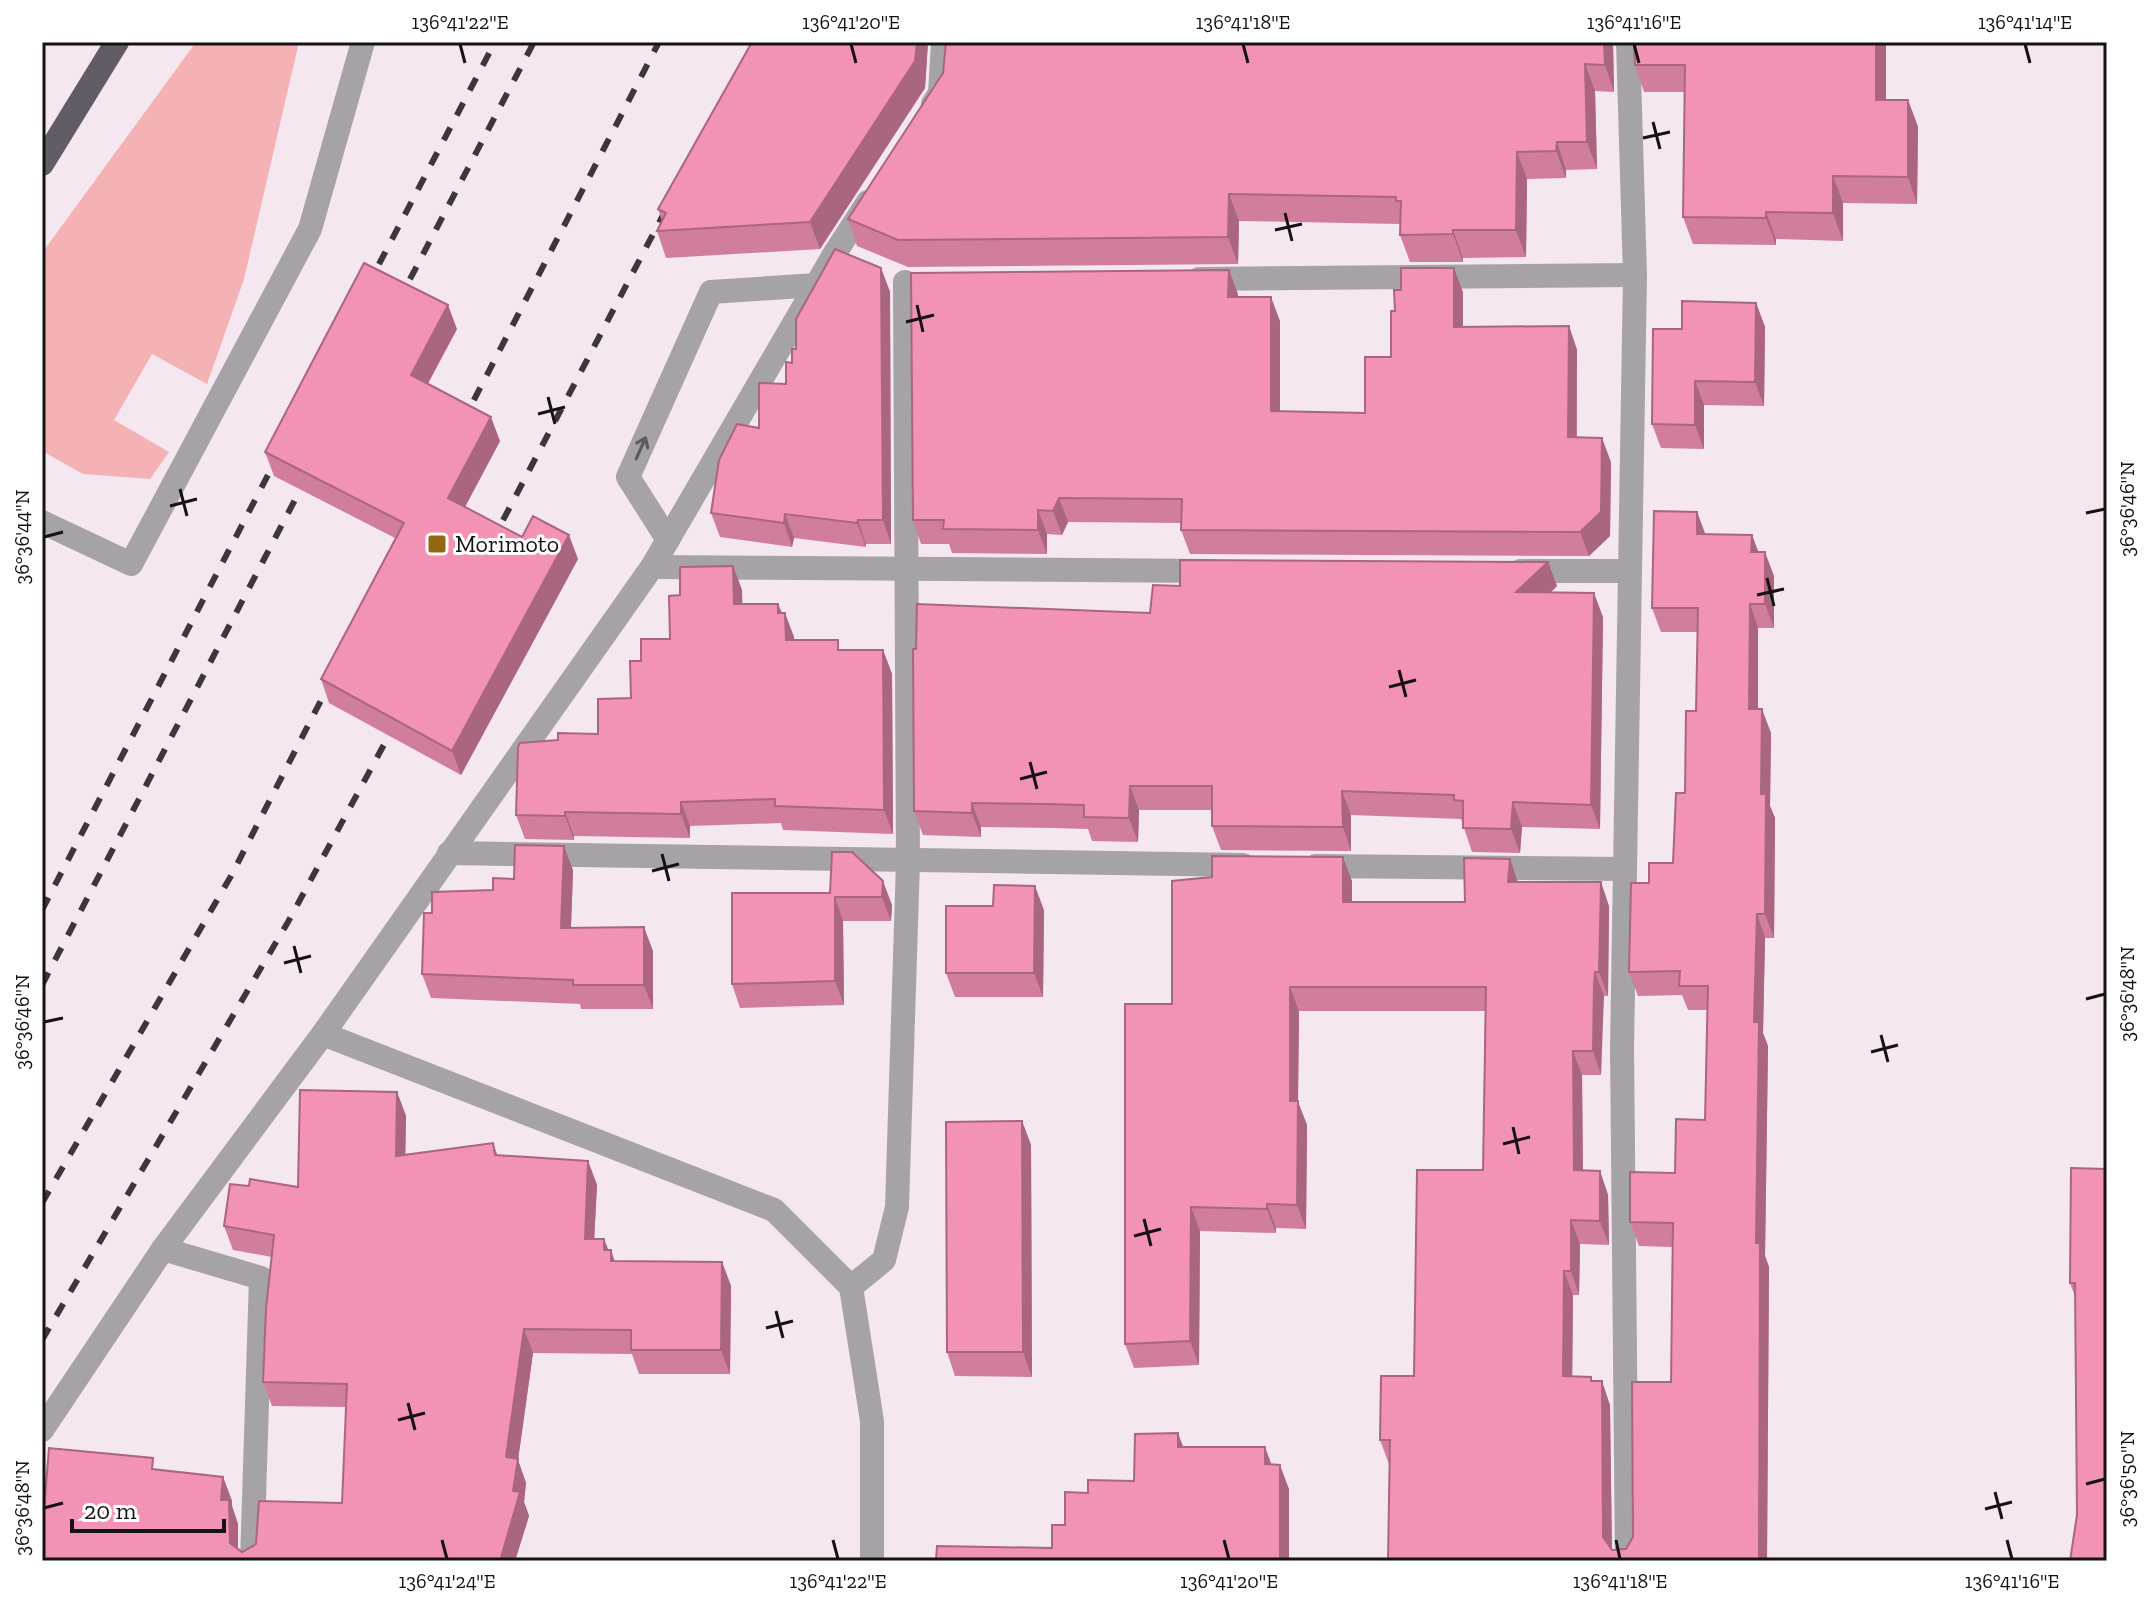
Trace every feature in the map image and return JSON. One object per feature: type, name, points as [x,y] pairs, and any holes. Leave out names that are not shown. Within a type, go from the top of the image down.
[{"type":"highway","points":[[42,164],[117,42]]},
{"type":"street","points":[[42,522],[131,564],[310,229],[363,42]]},
{"type":"street","points":[[916,130],[940,93],[943,42]]},
{"type":"street","points":[[1627,1561],[1622,1048],[1635,275],[1628,42]]},
{"type":"street","points":[[42,1430],[163,1249],[323,1034],[652,567],[835,253],[883,179]]},
{"type":"street","points":[[835,253],[905,282],[937,282]]},
{"type":"street","points":[[1175,279],[1635,275]]},
{"type":"street","points":[[851,1287],[884,1260],[897,1207],[908,862],[905,282]]},
{"type":"street","points":[[668,540],[628,477],[711,292],[816,285]]},
{"type":"street","points":[[652,567],[1237,571]]},
{"type":"street","points":[[1488,571],[1630,571]]},
{"type":"street","points":[[449,853],[908,862],[1625,869]]},
{"type":"street","points":[[323,1034],[774,1210],[851,1287],[872,1421],[872,1561]]},
{"type":"street","points":[[163,1249],[261,1278],[252,1561]]},
{"type":"shaded area","points":[[196,42],[299,42],[244,279],[207,384],[152,354],[114,420],[169,452],[150,479],[83,474],[42,451],[42,253]]},
{"type":"building","points":[[752,42],[917,42],[915,61],[810,222],[657,231],[666,213],[658,209]]},
{"type":"building","points":[[946,42],[1604,42],[1605,65],[1585,64],[1587,142],[1557,142],[1556,151],[1517,152],[1516,230],[1453,230],[1453,234],[1400,235],[1401,201],[1396,201],[1396,197],[1229,194],[1228,237],[898,240],[848,219],[943,73]]},
{"type":"building","points":[[1634,42],[1876,42],[1876,100],[1908,100],[1908,177],[1833,176],[1833,213],[1766,212],[1766,218],[1683,217],[1685,65],[1635,65]]},
{"type":"building","points":[[835,249],[881,268],[883,520],[858,520],[857,523],[785,514],[784,523],[711,513],[719,460],[737,424],[759,428],[759,383],[786,384],[786,362],[792,363],[792,349],[796,349],[796,319]]},
{"type":"building","points":[[364,263],[448,305],[411,375],[491,417],[448,498],[522,537],[533,516],[569,535],[452,751],[321,679],[404,523],[265,452]]},
{"type":"building","points":[[1401,268],[1454,268],[1454,327],[1569,326],[1568,437],[1602,438],[1601,512],[1580,532],[1181,530],[1182,499],[1059,498],[1053,511],[1038,510],[1038,530],[943,529],[944,520],[913,520],[911,273],[1229,270],[1228,297],[1271,297],[1271,411],[1365,413],[1365,357],[1391,357],[1391,311],[1395,311],[1394,290],[1401,290]]},
{"type":"building","points":[[1682,301],[1756,303],[1755,382],[1695,381],[1695,425],[1652,424],[1653,329],[1682,329]]},
{"type":"building","points":[[1654,511],[1697,512],[1697,534],[1752,535],[1751,552],[1765,552],[1765,604],[1750,604],[1749,709],[1762,709],[1761,794],[1766,794],[1765,914],[1757,914],[1754,1022],[1759,1022],[1756,1243],[1760,1243],[1759,1561],[1388,1561],[1390,1440],[1380,1440],[1381,1376],[1414,1376],[1417,1170],[1483,1170],[1486,987],[1290,987],[1290,1101],[1298,1101],[1297,1205],[1267,1204],[1267,1209],[1191,1207],[1190,1341],[1125,1344],[1125,1004],[1172,1004],[1172,881],[1212,877],[1212,856],[1343,857],[1343,902],[1465,902],[1464,858],[1510,859],[1508,882],[1601,882],[1593,1051],[1573,1051],[1574,1170],[1600,1171],[1600,1221],[1571,1220],[1571,1271],[1564,1271],[1563,1376],[1591,1377],[1591,1381],[1602,1381],[1603,1537],[1612,1550],[1626,1549],[1633,1537],[1632,1382],[1671,1382],[1673,1223],[1630,1222],[1630,1172],[1675,1173],[1676,1119],[1705,1120],[1708,986],[1679,986],[1680,971],[1629,972],[1631,883],[1649,883],[1649,863],[1673,863],[1676,793],[1685,793],[1686,711],[1696,711],[1698,608],[1652,608]]},
{"type":"building","points":[[1180,560],[1548,562],[1516,592],[1594,593],[1591,805],[1513,802],[1511,829],[1463,828],[1463,801],[1454,800],[1454,795],[1342,791],[1343,827],[1212,826],[1212,786],[1130,786],[1129,818],[1084,817],[1084,805],[972,803],[972,813],[914,811],[913,649],[916,649],[917,604],[1150,613],[1153,585],[1180,586]]},
{"type":"building","points":[[733,566],[734,604],[778,604],[778,613],[785,613],[786,640],[838,640],[838,650],[883,650],[884,810],[775,806],[775,799],[681,802],[681,814],[565,812],[565,816],[516,815],[520,743],[558,740],[558,733],[598,734],[598,699],[631,698],[630,661],[641,661],[641,639],[670,639],[669,596],[680,595],[680,567]]},
{"type":"building","points":[[515,845],[564,846],[561,928],[644,927],[644,985],[573,985],[573,980],[422,974],[424,913],[432,913],[432,892],[493,890],[493,878],[514,879]]},
{"type":"building","points":[[832,852],[852,852],[883,881],[882,897],[835,897],[835,981],[732,984],[732,893],[830,893]]},
{"type":"building","points":[[994,885],[1035,886],[1034,973],[946,973],[946,906],[993,906]]},
{"type":"building","points":[[300,1090],[397,1092],[396,1156],[493,1143],[495,1155],[588,1161],[585,1239],[604,1239],[604,1250],[611,1250],[611,1261],[722,1262],[721,1350],[631,1350],[631,1330],[524,1329],[506,1457],[518,1459],[513,1491],[520,1492],[500,1561],[42,1561],[42,1509],[49,1448],[153,1458],[152,1469],[223,1477],[221,1500],[229,1500],[230,1543],[242,1552],[256,1544],[259,1501],[342,1503],[347,1384],[263,1382],[266,1309],[274,1235],[224,1226],[230,1184],[249,1186],[250,1179],[298,1187]]},
{"type":"building","points":[[1022,1121],[1023,1352],[947,1352],[946,1122]]},
{"type":"building","points":[[2071,1168],[2107,1169],[2107,1561],[2070,1561],[2077,1515],[2075,1283],[2070,1283]]},
{"type":"building","points":[[1178,1433],[1178,1447],[1265,1447],[1265,1464],[1280,1465],[1280,1560],[936,1561],[937,1546],[1052,1548],[1052,1525],[1065,1525],[1065,1492],[1088,1493],[1088,1480],[1134,1481],[1135,1434]]},
{"type":"railway","points":[[366,289],[495,42]]},
{"type":"railway","points":[[397,304],[534,42]]},
{"type":"railway","points":[[461,425],[659,42]]},
{"type":"railway","points":[[490,545],[672,198]]},
{"type":"railway","points":[[42,910],[282,448]]},
{"type":"railway","points":[[42,985],[310,471]]},
{"type":"railway","points":[[42,1203],[231,876],[336,671]]},
{"type":"railway","points":[[42,1340],[288,922],[400,715]]},
{"type":"place","name":"Morimoto","points":[[437,544]]}]
